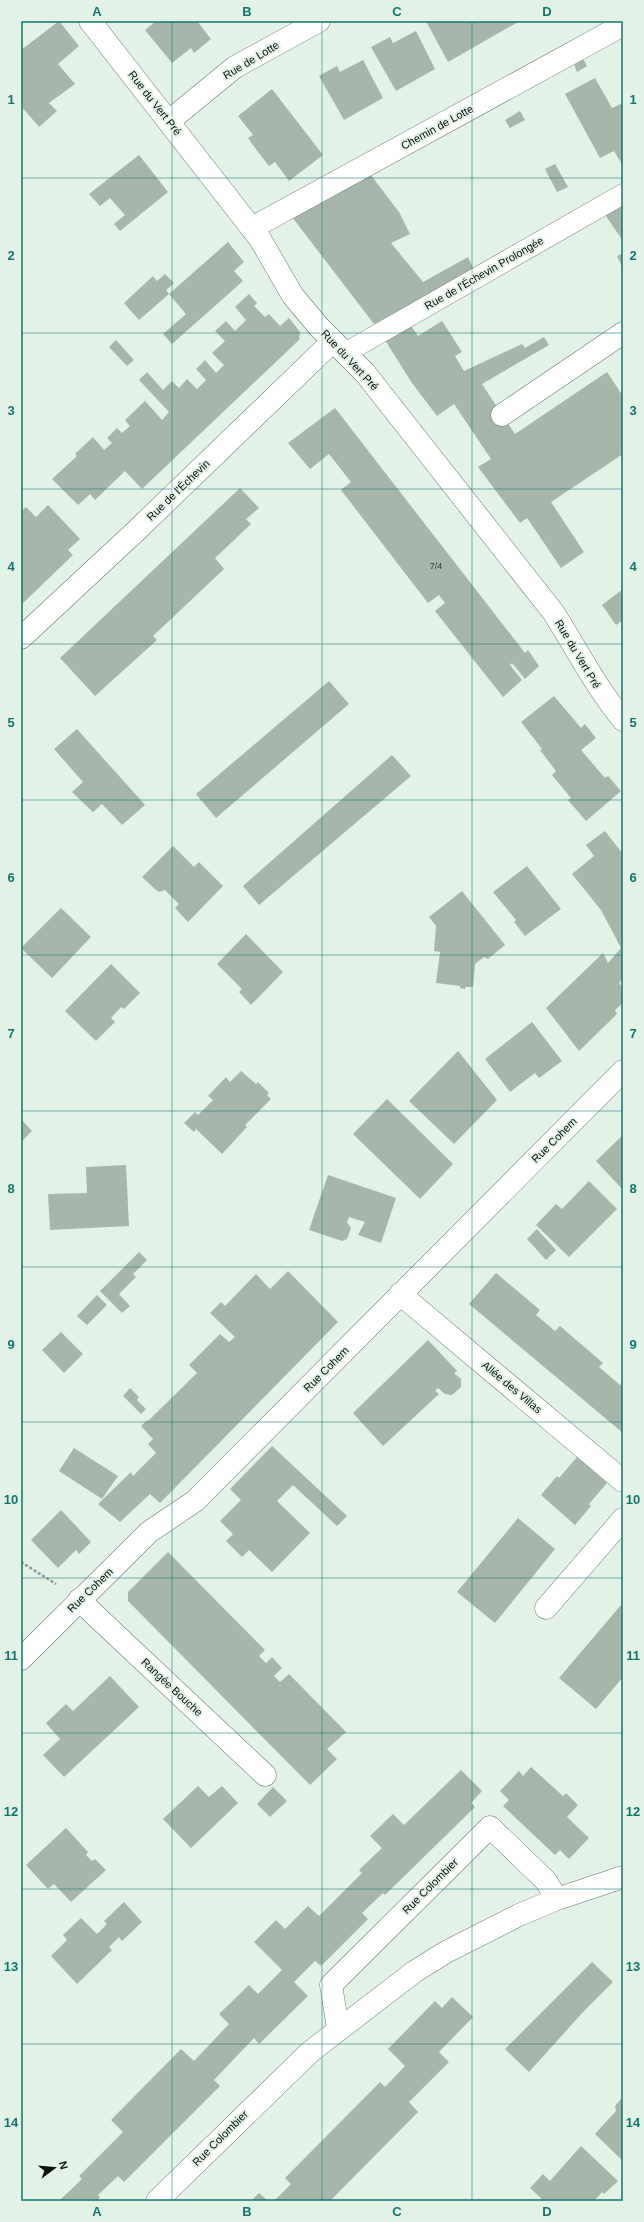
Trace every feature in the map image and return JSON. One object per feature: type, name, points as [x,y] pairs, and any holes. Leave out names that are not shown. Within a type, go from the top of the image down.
[{"type":"street","name":"Rue du Vert Pré","points":[[90,21],[252,228],[268,251],[282,281],[293,296],[339,347],[365,372],[553,612],[572,641],[589,674],[623,720]]},
{"type":"street","name":"Rue de Lotte","points":[[169,121],[235,68],[319,21]]},
{"type":"street","name":"Chemin de Lotte","points":[[252,228],[623,25]]},
{"type":"street","points":[[502,415],[623,333]]},
{"type":"street","name":"Rue de l'Échevin","points":[[21,638],[137,530],[339,347]]},
{"type":"street","name":"Rue Cohem","points":[[21,1659],[149,1532],[195,1501],[623,1071]]},
{"type":"street","name":"Allée des Villas","points":[[400,1294],[623,1481]]},
{"type":"street","points":[[546,1608],[623,1519]]},
{"type":"street","name":"Rangée Bouche","points":[[79,1600],[265,1775]]},
{"type":"street","name":"Rue Colombier","points":[[338,2028],[331,1985],[490,1827],[546,1881],[557,1900]]},
{"type":"street","name":"Rue Colombier","points":[[157,2201],[293,2067],[338,2028],[414,1972],[446,1952],[519,1915],[623,1877]]},
{"type":"lane","name":"Rue de l'Échevin Prolongée","points":[[339,347],[623,194]]},
{"type":"path","points":[[21,1562],[79,1600]]},
{"type":"building","points":[[59,21],[79,46],[58,64],[75,84],[49,103],[57,111],[39,127],[21,106],[21,50]]},
{"type":"building","points":[[156,21],[197,21],[211,39],[194,53],[191,48],[172,63],[145,30]]},
{"type":"building","points":[[431,21],[518,22],[448,62],[427,23]]},
{"type":"building","points":[[416,31],[435,69],[396,91],[371,47],[390,37],[393,43]]},
{"type":"building","points":[[583,59],[587,66],[577,72],[574,64]]},
{"type":"building","points":[[363,60],[383,98],[344,120],[319,76],[337,66],[340,72]]},
{"type":"building","points":[[595,78],[612,108],[623,103],[623,166],[614,151],[600,158],[565,94]]},
{"type":"building","points":[[272,89],[323,155],[289,181],[275,162],[269,166],[258,152],[248,138],[253,135],[238,116]]},
{"type":"building","points":[[520,111],[525,120],[510,128],[505,120]]},
{"type":"building","points":[[139,155],[168,192],[120,231],[114,224],[125,215],[110,198],[100,206],[89,194]]},
{"type":"building","points":[[555,164],[568,187],[557,192],[545,169]]},
{"type":"building","points":[[370,174],[399,212],[410,234],[391,243],[423,282],[468,257],[474,270],[374,324],[292,217]]},
{"type":"building","points":[[623,202],[623,241],[603,212]]},
{"type":"building","points":[[228,242],[244,262],[234,271],[243,281],[172,344],[163,334],[186,314],[169,294]]},
{"type":"building","points":[[623,253],[623,269],[617,256]]},
{"type":"building","points":[[165,274],[174,283],[166,290],[169,294],[139,320],[124,303],[153,276],[157,281]]},
{"type":"building","points":[[249,294],[257,303],[254,306],[265,317],[269,314],[280,326],[289,318],[300,332],[299,340],[142,489],[125,471],[95,500],[90,494],[78,505],[52,479],[77,456],[75,454],[93,437],[104,450],[112,443],[107,438],[117,428],[122,433],[130,426],[125,420],[145,401],[162,420],[169,412],[139,380],[147,372],[163,390],[172,381],[179,388],[187,379],[197,389],[206,380],[196,369],[205,360],[216,373],[224,365],[212,353],[225,341],[215,331],[226,321],[235,331],[246,320],[235,307]]},
{"type":"building","points":[[408,321],[418,336],[442,321],[462,352],[455,356],[464,371],[522,344],[525,348],[544,337],[549,345],[482,384],[515,434],[607,372],[623,396],[623,454],[551,502],[584,552],[561,568],[527,518],[520,523],[478,467],[491,459],[454,404],[437,416],[412,383],[383,337]]},
{"type":"building","points":[[116,340],[134,360],[127,366],[109,347]]},
{"type":"building","points":[[335,408],[525,653],[528,650],[539,666],[525,679],[512,663],[510,665],[522,680],[503,697],[435,611],[445,603],[439,595],[428,603],[341,490],[351,482],[329,454],[310,469],[288,443]]},
{"type":"building","points":[[240,488],[259,508],[246,519],[251,524],[215,558],[224,569],[153,636],[157,640],[95,696],[60,658]]},
{"type":"building","points":[[48,505],[80,539],[68,550],[73,555],[21,605],[21,511],[26,507],[36,517]]},
{"type":"building","points":[[623,589],[623,620],[616,625],[602,605]]},
{"type":"building","points":[[329,681],[349,704],[216,818],[196,794]]},
{"type":"building","points":[[554,696],[581,728],[585,724],[596,738],[581,750],[605,778],[608,776],[621,791],[586,821],[568,800],[571,798],[552,775],[556,771],[540,750],[542,749],[521,722]]},
{"type":"building","points":[[77,729],[145,805],[122,825],[102,804],[93,812],[72,792],[83,782],[54,749]]},
{"type":"building","points":[[392,755],[411,776],[259,905],[243,886]]},
{"type":"building","points":[[605,831],[623,854],[623,979],[619,983],[623,988],[623,1003],[615,1010],[617,1014],[579,1051],[546,1008],[603,953],[608,963],[621,948],[601,910],[572,874],[594,856],[586,845]]},
{"type":"building","points":[[173,846],[194,867],[199,862],[223,886],[188,922],[175,908],[179,904],[165,890],[159,892],[142,877]]},
{"type":"building","points":[[527,866],[561,909],[525,936],[514,922],[516,920],[493,892]]},
{"type":"building","points":[[462,891],[505,945],[488,959],[484,957],[475,964],[473,987],[465,987],[465,989],[460,988],[460,986],[436,983],[440,952],[434,951],[436,926],[429,917]]},
{"type":"building","points":[[61,908],[91,937],[52,978],[21,948]]},
{"type":"building","points":[[246,934],[283,972],[251,1005],[239,992],[242,989],[217,964]]},
{"type":"building","points":[[111,964],[140,993],[124,1009],[121,1007],[111,1018],[115,1022],[96,1041],[65,1011]]},
{"type":"building","points":[[532,1022],[562,1061],[539,1078],[535,1073],[510,1092],[485,1059]]},
{"type":"building","points":[[458,1051],[497,1100],[454,1144],[409,1101]]},
{"type":"building","points":[[241,1071],[256,1084],[258,1082],[269,1093],[267,1095],[271,1099],[245,1125],[247,1127],[222,1154],[196,1129],[194,1132],[184,1123],[195,1112],[198,1115],[213,1100],[208,1096],[226,1077],[230,1082]]},
{"type":"building","points":[[387,1099],[453,1164],[420,1199],[353,1134]]},
{"type":"building","points":[[21,1119],[32,1131],[21,1142]]},
{"type":"building","points":[[623,1135],[623,1190],[596,1161]]},
{"type":"building","points":[[126,1165],[129,1226],[50,1230],[48,1194],[87,1193],[86,1167]]},
{"type":"building","points":[[328,1175],[396,1198],[381,1243],[358,1235],[365,1222],[349,1217],[347,1222],[351,1228],[347,1239],[342,1241],[309,1230]]},
{"type":"building","points":[[589,1181],[617,1209],[569,1257],[536,1225],[556,1204],[562,1209]]},
{"type":"building","points":[[537,1229],[556,1250],[546,1260],[527,1239]]},
{"type":"building","points":[[139,1252],[147,1260],[133,1274],[136,1277],[119,1294],[130,1306],[122,1313],[100,1291]]},
{"type":"building","points":[[288,1271],[338,1322],[160,1503],[150,1494],[120,1522],[98,1504],[131,1472],[133,1476],[156,1453],[148,1444],[153,1439],[141,1426],[197,1373],[189,1365],[220,1334],[229,1342],[235,1337],[210,1313],[221,1302],[225,1306],[256,1274],[270,1289]]},
{"type":"building","points":[[496,1273],[540,1310],[536,1315],[555,1331],[560,1326],[603,1363],[599,1367],[620,1385],[623,1382],[623,1433],[469,1304]]},
{"type":"building","points":[[97,1295],[107,1305],[87,1325],[77,1316]]},
{"type":"building","points":[[61,1332],[83,1354],[64,1373],[42,1350]]},
{"type":"building","points":[[428,1340],[457,1371],[454,1373],[461,1379],[461,1387],[452,1395],[445,1394],[438,1388],[435,1391],[439,1394],[383,1446],[353,1413]]},
{"type":"building","points":[[130,1388],[139,1397],[137,1400],[146,1409],[141,1414],[123,1396]]},
{"type":"building","points":[[272,1446],[347,1516],[337,1526],[293,1485],[277,1501],[310,1533],[272,1572],[249,1550],[242,1557],[226,1541],[233,1534],[220,1521],[241,1500],[230,1489]]},
{"type":"building","points":[[74,1448],[118,1476],[102,1499],[59,1471]]},
{"type":"building","points":[[577,1457],[607,1483],[589,1504],[591,1506],[575,1525],[541,1495],[557,1476],[559,1478]]},
{"type":"building","points":[[61,1510],[91,1542],[79,1554],[76,1550],[58,1568],[31,1540]]},
{"type":"building","points":[[518,1518],[555,1549],[495,1623],[457,1592]]},
{"type":"building","points":[[168,1552],[265,1650],[259,1656],[266,1663],[272,1657],[282,1668],[274,1676],[280,1682],[289,1674],[346,1732],[327,1749],[337,1759],[310,1785],[128,1601],[128,1592]]},
{"type":"building","points":[[621,1605],[623,1606],[623,1677],[596,1709],[559,1678]]},
{"type":"building","points":[[110,1676],[139,1707],[64,1777],[43,1755],[60,1739],[46,1723],[66,1704],[73,1711]]},
{"type":"building","points":[[531,1767],[563,1796],[566,1793],[578,1805],[567,1817],[589,1838],[569,1859],[560,1850],[555,1855],[503,1806],[509,1800],[500,1791],[519,1771],[523,1776]]},
{"type":"building","points":[[461,1770],[482,1791],[471,1803],[475,1807],[385,1895],[383,1893],[362,1913],[368,1919],[321,1966],[315,1961],[294,1982],[308,1996],[259,2044],[254,2038],[214,2080],[220,2086],[124,2182],[118,2176],[98,2195],[100,2197],[97,2201],[59,2201],[82,2179],[79,2176],[123,2132],[111,2120],[181,2049],[194,2061],[229,2024],[219,2014],[249,1985],[258,1994],[282,1970],[254,1942],[276,1920],[285,1929],[308,1906],[319,1916],[362,1873],[359,1870],[382,1848],[370,1836],[393,1814],[404,1825]]},
{"type":"building","points":[[198,1786],[209,1797],[222,1786],[238,1803],[191,1848],[163,1819]]},
{"type":"building","points":[[273,1787],[287,1801],[270,1817],[257,1804]]},
{"type":"building","points":[[66,1828],[88,1852],[86,1855],[92,1861],[95,1859],[106,1870],[71,1902],[54,1884],[48,1889],[26,1865]]},
{"type":"building","points":[[124,1902],[142,1922],[122,1941],[119,1937],[109,1947],[112,1950],[77,1984],[51,1956],[67,1940],[63,1935],[81,1918],[97,1934],[107,1924],[104,1921]]},
{"type":"building","points":[[592,1962],[613,1982],[584,2011],[529,2072],[505,2049]]},
{"type":"building","points":[[452,1997],[473,2017],[439,2052],[449,2062],[409,2102],[418,2112],[330,2201],[274,2201],[291,2184],[285,2178],[380,2082],[385,2087],[405,2066],[388,2049],[435,2001],[442,2008]]},
{"type":"building","points":[[621,2099],[623,2099],[623,2161],[595,2134],[616,2111],[615,2106]]},
{"type":"building","points":[[581,2146],[618,2181],[604,2194],[602,2192],[594,2201],[544,2201],[530,2188],[543,2174],[550,2181]]},
{"type":"building","points":[[259,2193],[268,2201],[251,2201]]}]
